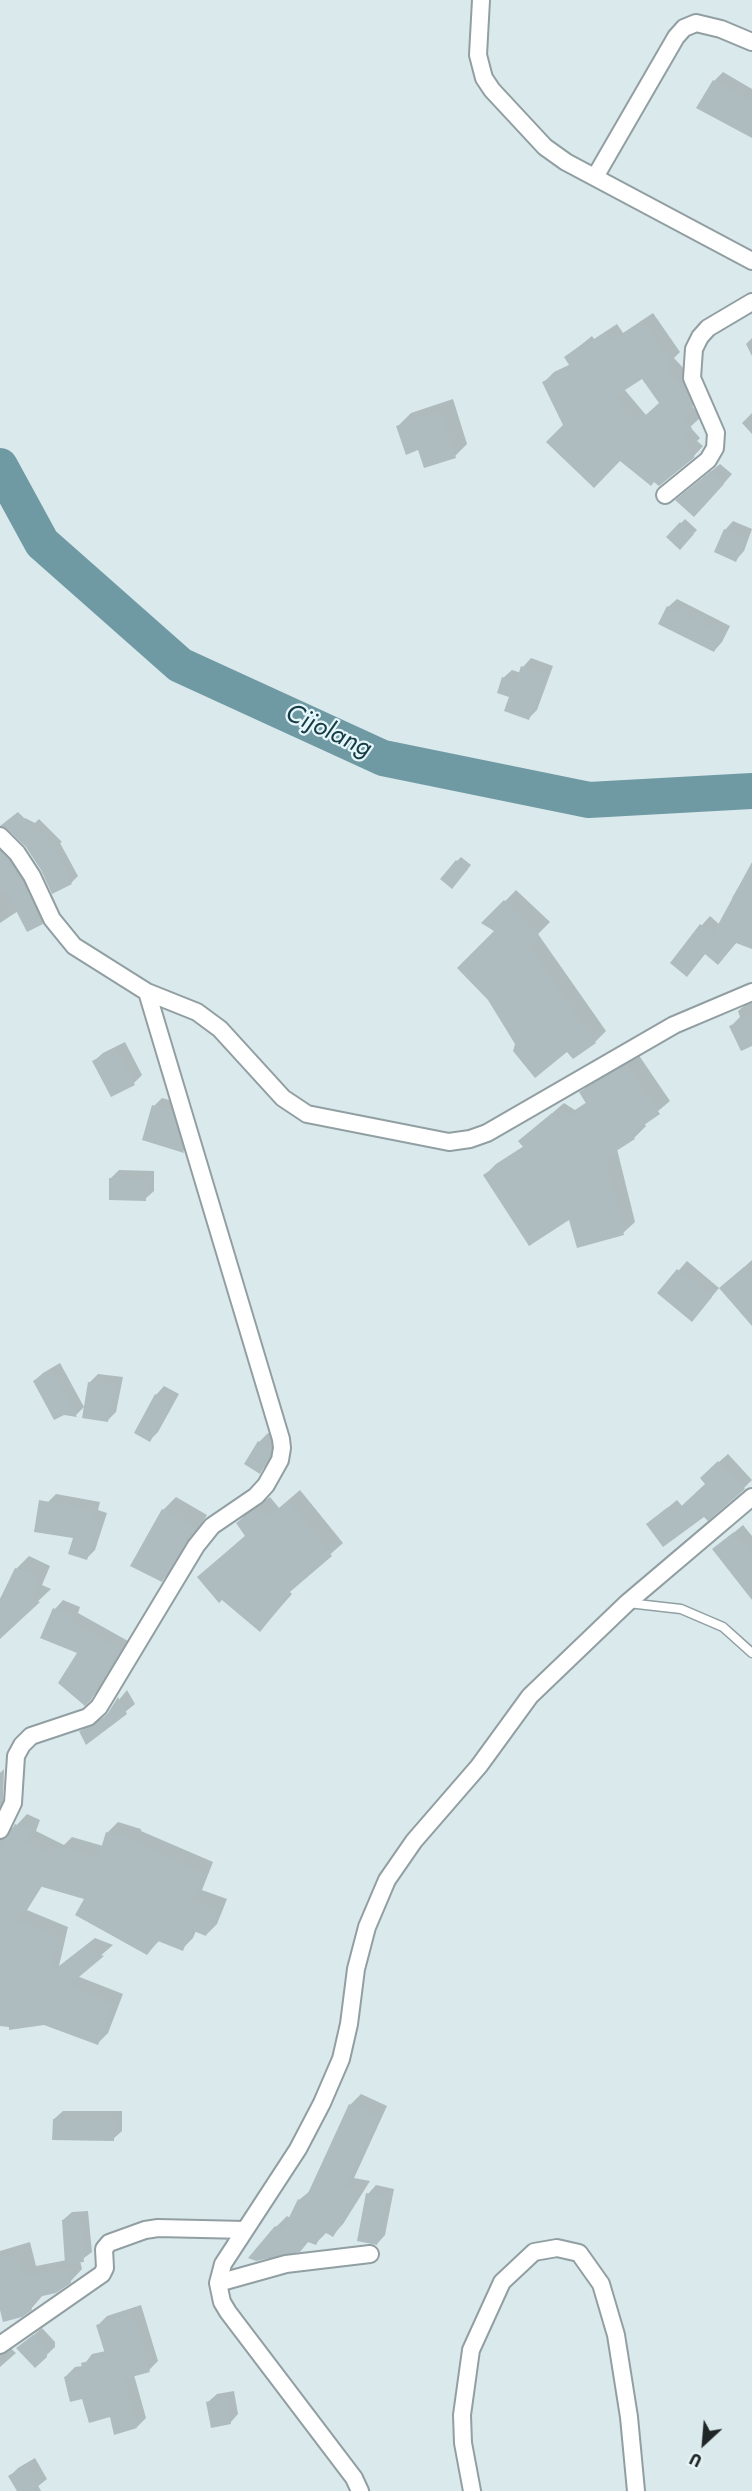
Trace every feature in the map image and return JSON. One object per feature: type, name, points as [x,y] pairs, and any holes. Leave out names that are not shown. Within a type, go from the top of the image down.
[{"type":"street","points":[[481,0],[478,55],[484,78],[492,90],[545,147],[566,162],[752,261]]},
{"type":"street","points":[[596,177],[676,37],[684,28],[696,23],[721,29],[752,42]]},
{"type":"street","points":[[665,495],[708,460],[715,448],[716,433],[692,378],[694,349],[708,328],[752,302]]},
{"type":"street","points":[[0,836],[17,853],[32,876],[52,918],[74,946],[147,992],[197,1012],[220,1029],[283,1098],[307,1114],[449,1142],[470,1139],[487,1133],[674,1025],[752,992]]},
{"type":"street","points":[[0,1830],[13,1803],[16,1756],[22,1745],[32,1736],[88,1717],[99,1707],[196,1546],[212,1526],[256,1496],[266,1485],[280,1460],[281,1439],[147,992]]},
{"type":"street","points":[[360,2491],[354,2478],[228,2312],[222,2302],[218,2283],[223,2265],[298,2149],[322,2103],[341,2059],[349,2024],[356,1969],[367,1927],[387,1880],[414,1841],[479,1766],[530,1696],[627,1603],[752,1497]]},
{"type":"street","points":[[0,2345],[102,2274],[105,2268],[104,2249],[109,2243],[145,2230],[245,2230]]},
{"type":"street","points":[[472,2491],[463,2443],[462,2415],[471,2350],[502,2282],[534,2252],[557,2248],[579,2253],[601,2284],[616,2335],[629,2417],[636,2491]]},
{"type":"street","points":[[218,2283],[286,2264],[370,2254]]},
{"type":"lane","points":[[627,1603],[681,1609],[723,1627],[752,1653]]},
{"type":"building","points":[[713,80],[752,102],[752,138],[696,108]]},
{"type":"building","points":[[643,322],[671,363],[664,368],[688,395],[693,407],[683,417],[692,428],[681,438],[691,449],[688,452],[695,457],[659,486],[654,482],[651,486],[620,461],[594,488],[546,442],[563,425],[542,382],[571,368],[564,357],[581,345],[583,348],[606,333],[612,342]],"holes":[[[642,379],[659,403],[636,424],[613,398]]]},
{"type":"building","points":[[440,411],[456,458],[424,468],[418,450],[406,455],[396,426]]},
{"type":"building","points":[[711,471],[724,484],[694,517],[675,500]]},
{"type":"building","points":[[680,522],[694,534],[680,550],[666,537]]},
{"type":"building","points":[[724,529],[746,539],[736,562],[714,552]]},
{"type":"building","points":[[667,606],[723,635],[714,652],[658,624]]},
{"type":"building","points":[[521,666],[545,674],[529,720],[504,711],[509,697],[497,693],[502,677],[516,682]]},
{"type":"building","points":[[18,812],[56,850],[54,851],[72,884],[52,894],[41,870],[26,847],[7,829],[0,826]]},
{"type":"building","points":[[0,851],[23,881],[43,924],[27,932],[7,893],[0,886]]},
{"type":"building","points":[[456,860],[468,869],[452,889],[440,879]]},
{"type":"building","points":[[752,862],[752,949],[736,943],[718,965],[705,954],[687,977],[670,963],[700,924],[713,934]]},
{"type":"building","points":[[504,900],[539,935],[528,947],[596,1043],[573,1059],[567,1052],[535,1078],[513,1051],[515,1044],[488,1000],[457,968],[494,931],[481,923]]},
{"type":"building","points":[[752,1016],[752,1046],[741,1051],[729,1026]]},
{"type":"building","points":[[116,1049],[135,1085],[111,1097],[92,1061]]},
{"type":"building","points":[[626,1065],[660,1114],[631,1134],[635,1139],[605,1158],[624,1235],[577,1248],[569,1220],[529,1246],[483,1175],[524,1148],[518,1141],[552,1113],[562,1121],[587,1105],[579,1092]]},
{"type":"building","points":[[152,1105],[172,1111],[184,1153],[142,1140]]},
{"type":"building","points":[[109,1178],[146,1179],[146,1201],[109,1200]]},
{"type":"building","points":[[744,1267],[752,1276],[752,1326],[719,1288]]},
{"type":"building","points":[[677,1269],[712,1297],[692,1322],[657,1293]]},
{"type":"building","points":[[51,1370],[77,1417],[64,1415],[54,1420],[33,1381]]},
{"type":"building","points":[[88,1382],[115,1385],[108,1422],[82,1418]]},
{"type":"building","points":[[155,1394],[171,1402],[150,1442],[134,1433]]},
{"type":"building","points":[[258,1441],[271,1449],[270,1456],[260,1474],[244,1464]]},
{"type":"building","points":[[718,1461],[745,1489],[708,1521],[704,1517],[663,1547],[646,1524],[668,1507],[673,1514],[705,1484],[700,1478]]},
{"type":"building","points":[[39,1500],[92,1510],[91,1518],[99,1522],[87,1560],[68,1554],[73,1538],[34,1532]]},
{"type":"building","points":[[288,1501],[332,1556],[277,1603],[281,1606],[260,1632],[222,1600],[219,1603],[197,1577],[245,1536],[236,1523],[258,1507],[267,1519]]},
{"type":"building","points":[[162,1509],[195,1528],[162,1582],[130,1566]]},
{"type":"building","points":[[734,1532],[752,1555],[752,1600],[712,1549]]},
{"type":"building","points":[[15,1568],[39,1579],[30,1598],[40,1602],[0,1639],[0,1599]]},
{"type":"building","points":[[53,1608],[73,1616],[70,1621],[121,1650],[91,1700],[85,1706],[58,1683],[77,1653],[40,1638]]},
{"type":"building","points":[[118,1697],[127,1714],[86,1745],[79,1731],[95,1725],[108,1713]]},
{"type":"building","points":[[15,1824],[30,1831],[26,1842],[56,1858],[59,1847],[98,1858],[106,1832],[131,1840],[131,1842],[203,1873],[192,1900],[217,1910],[206,1936],[191,1930],[183,1951],[158,1941],[147,1955],[75,1915],[84,1899],[39,1886],[17,1922],[58,1938],[50,1974],[83,1948],[104,1956],[67,1987],[113,2004],[98,2045],[44,2025],[9,2030],[9,2027],[0,2026],[0,1849]]},
{"type":"building","points":[[349,2104],[378,2117],[344,2189],[361,2192],[333,2237],[323,2231],[316,2245],[308,2242],[300,2252],[256,2261],[248,2258],[275,2226],[283,2230],[298,2199],[304,2202]]},
{"type":"building","points":[[53,2119],[114,2119],[114,2141],[52,2140]]},
{"type":"building","points":[[366,2193],[386,2197],[377,2245],[357,2241]]},
{"type":"building","points":[[80,2218],[84,2262],[65,2264],[62,2220]]},
{"type":"building","points":[[18,2253],[24,2277],[68,2268],[71,2283],[56,2293],[29,2299],[32,2310],[22,2317],[3,2322],[0,2310],[0,2258]]},
{"type":"building","points":[[132,2314],[150,2372],[124,2379],[137,2428],[114,2435],[110,2417],[89,2423],[82,2399],[70,2402],[64,2377],[83,2372],[81,2363],[106,2357],[96,2325]]},
{"type":"building","points":[[33,2335],[47,2351],[47,2357],[35,2368],[16,2348]]},
{"type":"building","points":[[226,2398],[231,2424],[211,2428],[206,2402]]},
{"type":"building","points":[[27,2465],[41,2491],[17,2491],[8,2476]]},
{"type":"waterway","name":"Cijolang","points":[[0,466],[42,543],[180,665],[383,758],[589,800],[752,791]]}]
